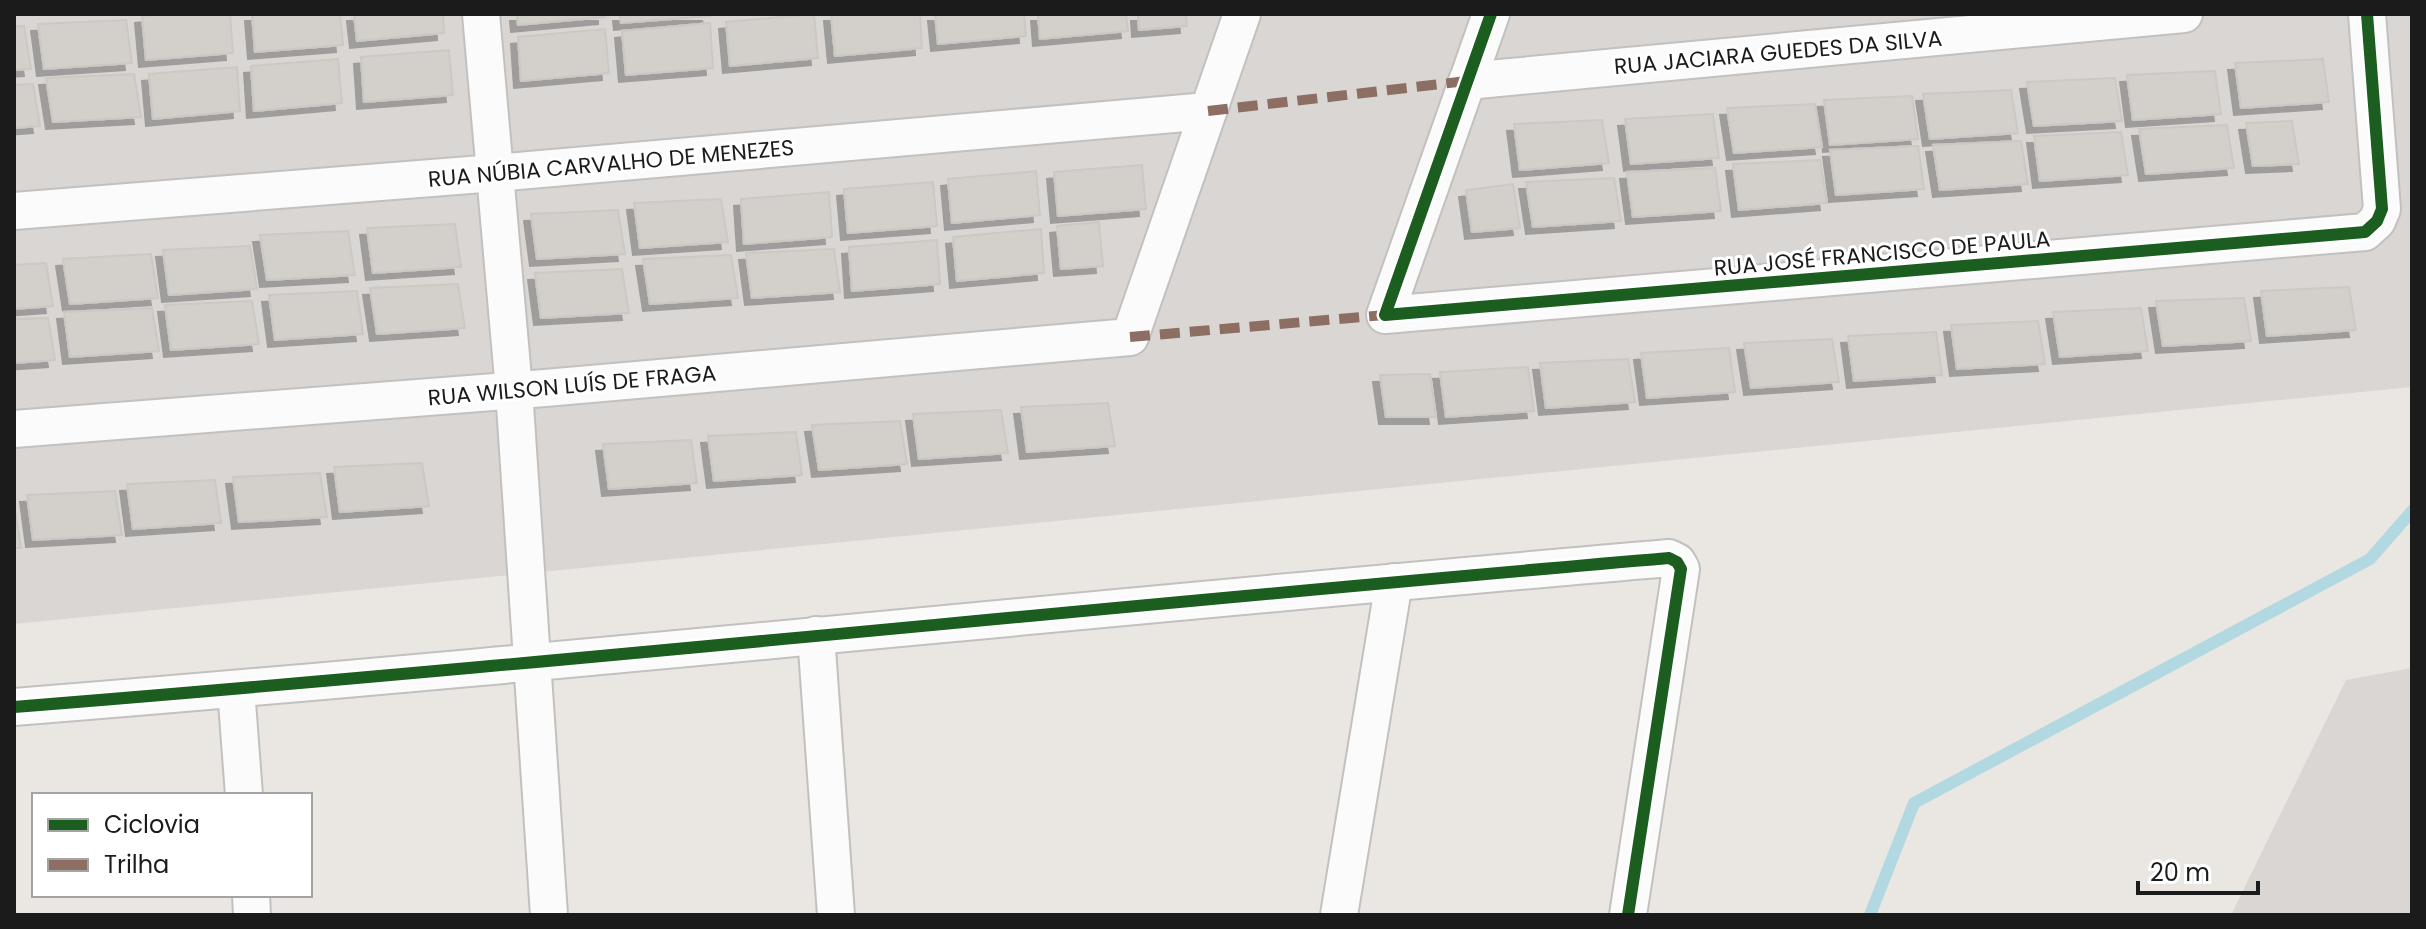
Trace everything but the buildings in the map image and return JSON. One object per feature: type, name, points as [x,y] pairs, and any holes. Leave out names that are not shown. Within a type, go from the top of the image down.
[{"type":"street","points":[[481,14],[514,390],[549,915]]},
{"type":"street","points":[[1208,111],[1242,14]]},
{"type":"street","points":[[1467,81],[1491,14]]},
{"type":"street","name":"RUA JACIARA GUEDES DA SILVA","points":[[1467,81],[2184,14]]},
{"type":"street","name":"RUA JOSÉ FRANCISCO DE PAULA","points":[[1467,81],[1385,315],[2365,232],[2377,221],[2382,209],[2367,14]]},
{"type":"street","name":"RUA NÚBIA CARVALHO DE MENEZES","points":[[14,211],[1208,111]]},
{"type":"street","name":"RUA WILSON LUÍS DE FRAGA","points":[[14,429],[1130,337],[1208,111]]},
{"type":"street","points":[[14,707],[1669,558],[1677,562],[1681,569],[1628,915]]},
{"type":"street","points":[[1339,915],[1394,582]]},
{"type":"street","points":[[816,635],[836,915]]},
{"type":"street","points":[[236,689],[244,793]]},
{"type":"shaded area","points":[[14,14],[2412,14],[2412,387],[14,624]]},
{"type":"shaded area","points":[[2412,668],[2412,915],[2231,915],[2346,680]]},
{"type":"waterway","points":[[1870,915],[1914,803],[2370,559],[2412,511]]},
{"type":"marked path","points":[[1208,111],[1467,81]]},
{"type":"marked path","points":[[1130,337],[1385,315]]},
{"type":"cycle path","points":[[1491,14],[1385,315],[2365,232],[2377,221],[2382,209],[2367,14]]},
{"type":"cycle path","points":[[14,707],[1669,558],[1677,562],[1681,569],[1628,915]]}]
